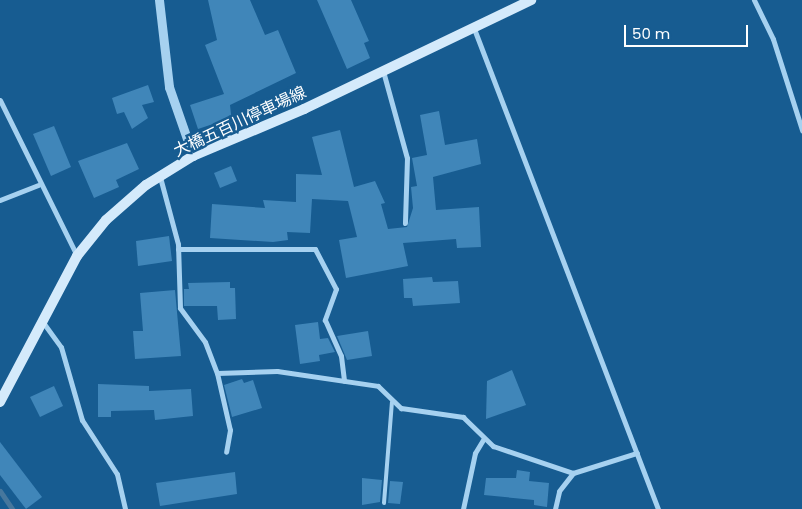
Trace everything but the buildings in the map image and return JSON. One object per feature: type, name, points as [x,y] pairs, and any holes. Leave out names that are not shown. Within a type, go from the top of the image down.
[{"type":"main road","name":"大橋五百川停車場線","points":[[0,402],[41,320],[77,256],[106,220],[159,176],[193,156],[383,71],[473,26],[532,0]]},
{"type":"street","points":[[160,0],[169,87],[193,156]]},
{"type":"street","points":[[754,0],[773,40],[802,130]]},
{"type":"street","points":[[473,26],[658,509]]},
{"type":"street","points":[[383,71],[407,158],[405,223]]},
{"type":"street","points":[[0,100],[38,185],[77,256]]},
{"type":"street","points":[[159,176],[171,204],[178,249],[180,308],[205,342],[217,373],[230,430],[226,452]]},
{"type":"street","points":[[0,200],[38,185]]},
{"type":"street","points":[[178,249],[315,249],[336,289],[325,320],[341,356],[344,381]]},
{"type":"street","points":[[41,320],[61,347],[82,420],[117,474],[125,509]]},
{"type":"street","points":[[217,373],[277,371],[378,386],[400,408],[462,417],[493,446],[573,473]]},
{"type":"street","points":[[463,509],[475,453],[484,438]]},
{"type":"street","points":[[556,509],[559,491],[573,473],[637,453]]},
{"type":"lane","points":[[384,503],[392,402]]},
{"type":"waterway","points":[[0,491],[12,509]]}]
